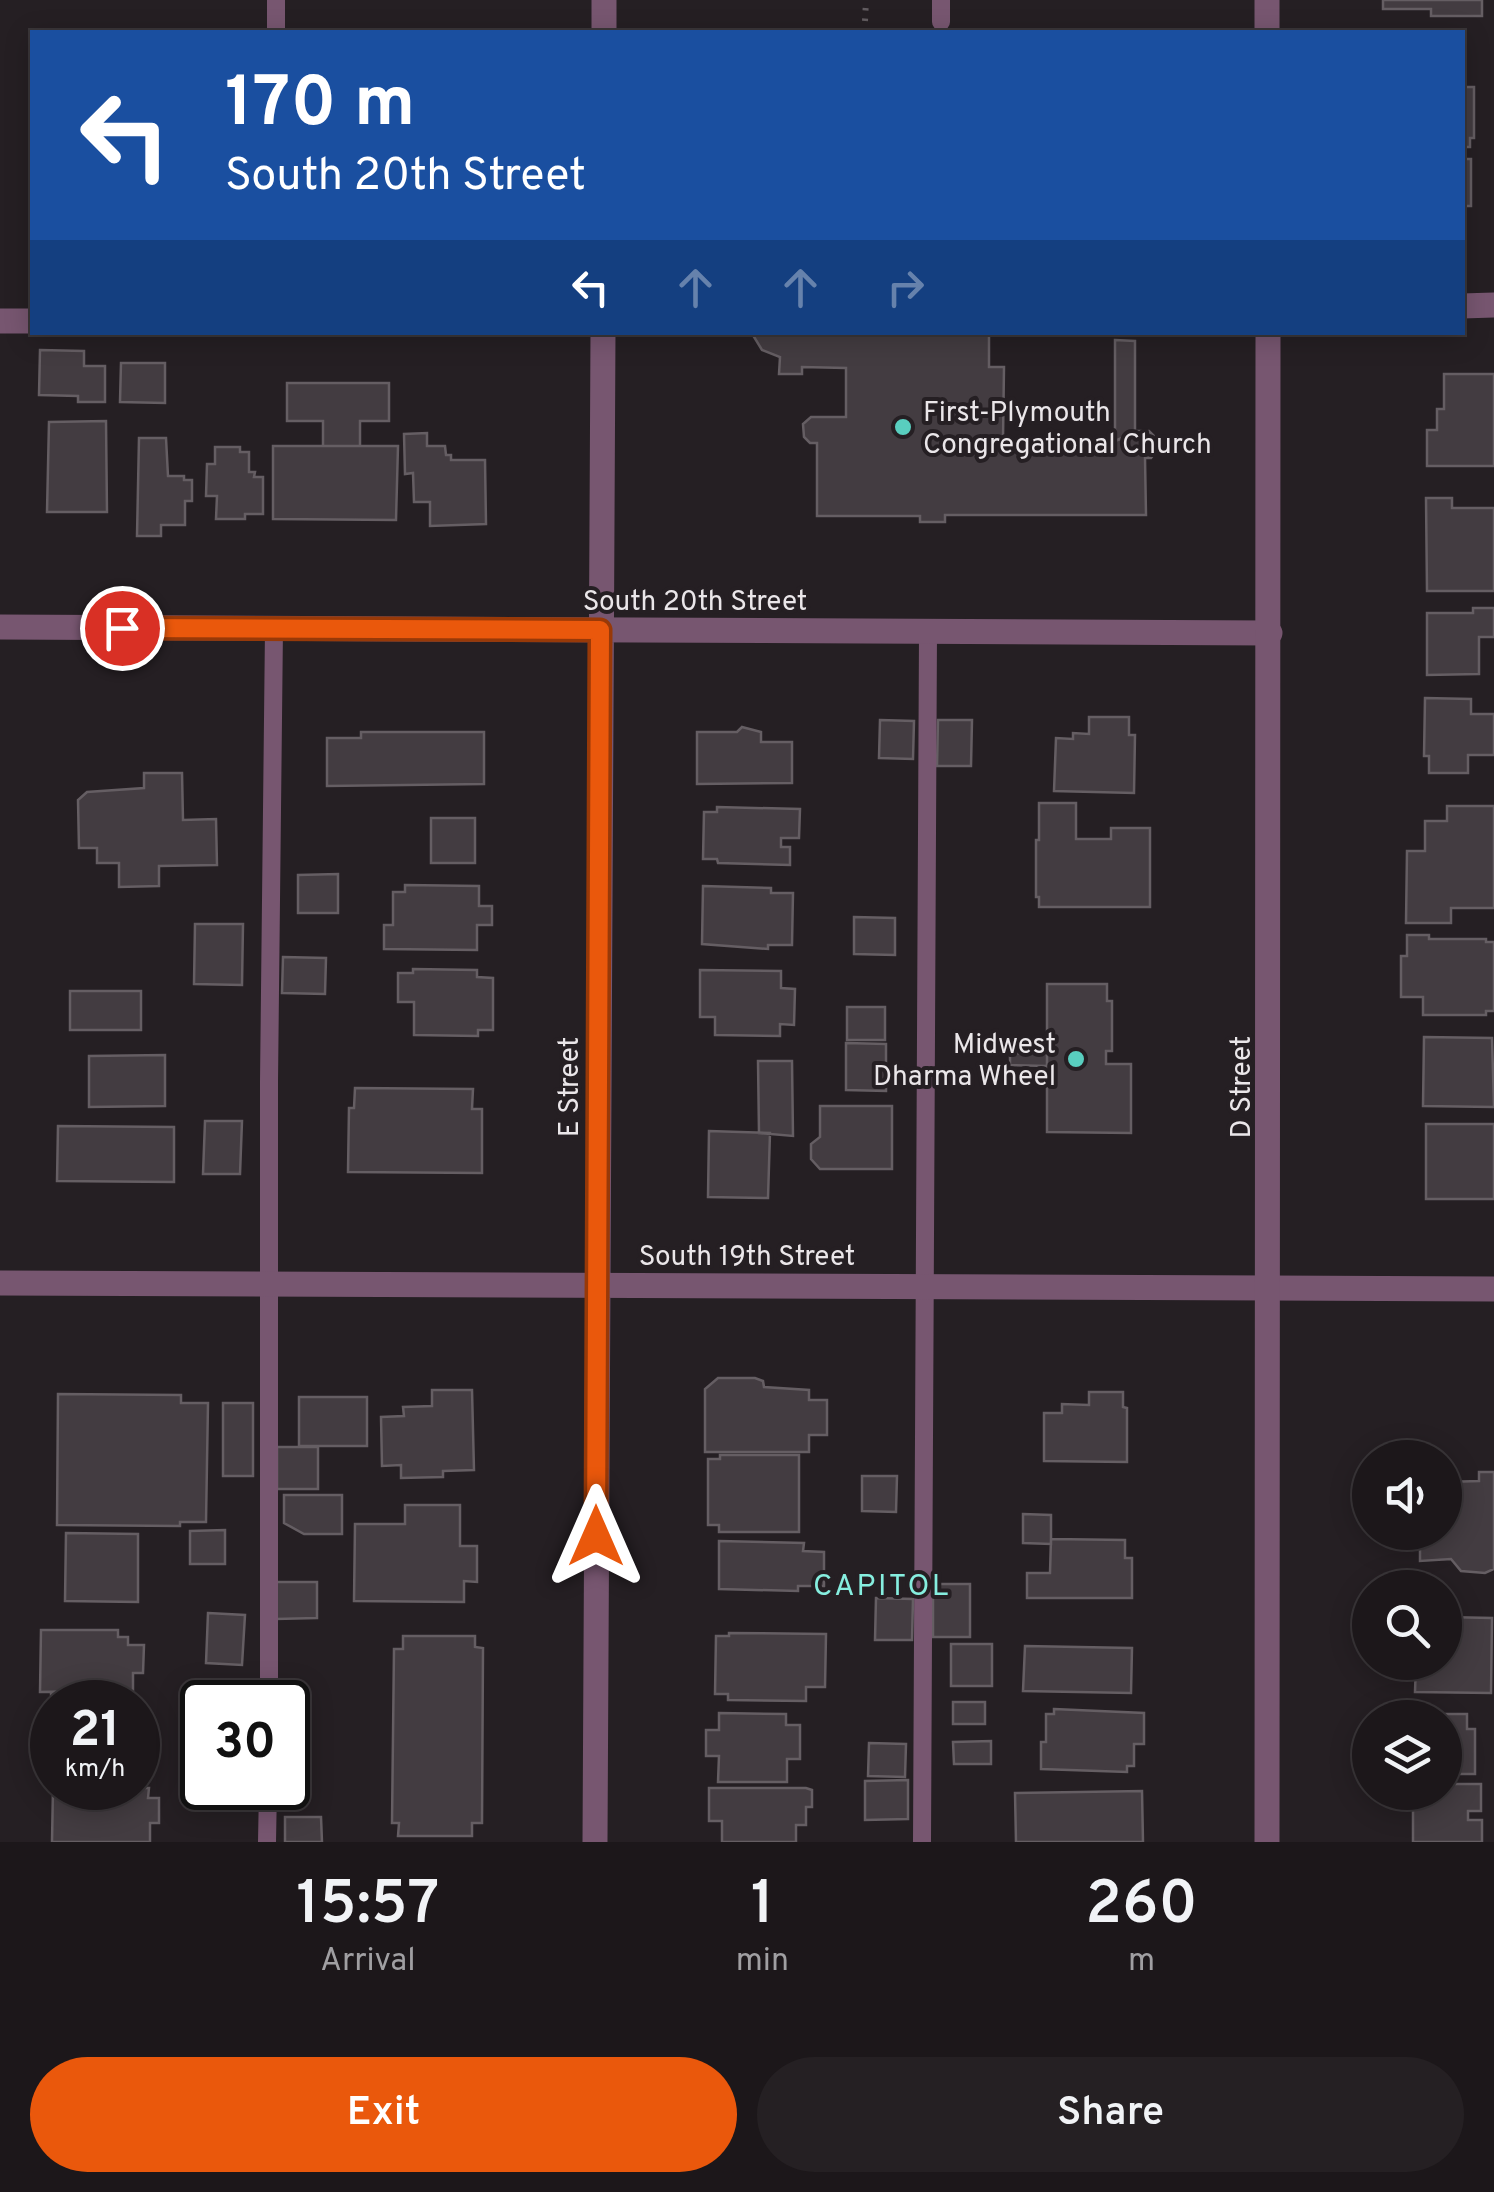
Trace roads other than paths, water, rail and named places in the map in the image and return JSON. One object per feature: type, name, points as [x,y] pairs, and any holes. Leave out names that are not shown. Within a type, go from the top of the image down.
[{"type":"street","points":[[604,0],[604,30]]},
{"type":"street","points":[[1267,0],[1267,30]]},
{"type":"street","points":[[1465,306],[1494,306]]},
{"type":"street","points":[[0,321],[30,322]]},
{"type":"street","name":"E Street","points":[[595,1842],[602,335]]},
{"type":"street","name":"D Street","points":[[1267,1842],[1268,335]]},
{"type":"street","name":"South 20th Street","points":[[0,627],[1270,633]]},
{"type":"street","name":"South 19th Street","points":[[0,1282],[1494,1288]]},
{"type":"lane","points":[[276,0],[276,30]]},
{"type":"lane","points":[[941,0],[941,22]]},
{"type":"lane","points":[[269,1680],[274,628]]},
{"type":"lane","points":[[922,1842],[928,632]]},
{"type":"lane","points":[[267,1842],[268,1810]]},
{"type":"place","name":"First-Plymouth Congregational Church","points":[[903,427]]},
{"type":"place","name":"Midwest Dharma Wheel","points":[[1076,1059]]},
{"type":"district","name":"CAPITOL","points":[[882,1585]]}]
